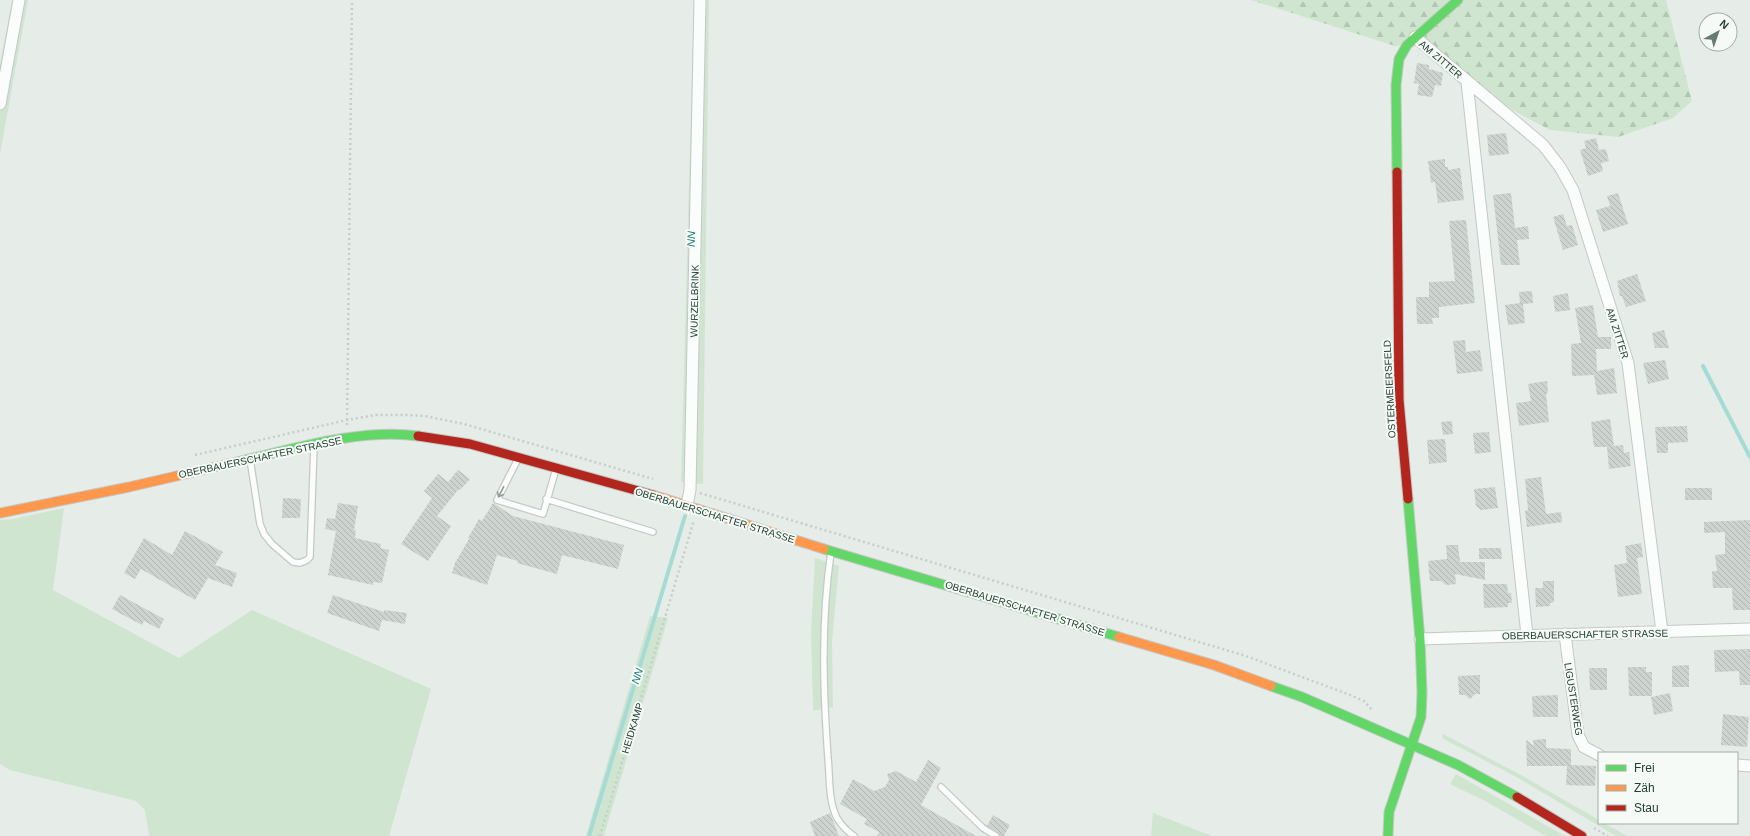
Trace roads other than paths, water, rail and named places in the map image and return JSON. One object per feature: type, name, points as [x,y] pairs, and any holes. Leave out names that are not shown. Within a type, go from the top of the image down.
[{"type":"main road","name":"OSTERMEIERSFELD","points":[[1412,744],[1421,717],[1420,638],[1399,400],[1397,349],[1396,85],[1398,61],[1402,51],[1458,0]]},
{"type":"main road","name":"OBERBAUERSCHAFTER STRASSE","points":[[0,513],[46,505],[347,438],[409,435],[470,444],[556,467],[692,507],[831,551],[1214,665],[1302,697],[1412,744],[1478,776],[1582,836]]},
{"type":"main road","points":[[1388,836],[1389,812],[1412,744]]},
{"type":"street","points":[[0,104],[19,0]]},
{"type":"street","name":"WURZELBRINK","points":[[692,507],[690,490],[700,0]]},
{"type":"street","name":"AM ZITTER","points":[[1415,38],[1508,114],[1543,145],[1560,167],[1573,190],[1628,363],[1662,632]]},
{"type":"street","name":"AM ZITTER","points":[[1467,82],[1527,635]]},
{"type":"street","name":"OBERBAUERSCHAFTER STRASSE","points":[[1420,638],[1750,629]]},
{"type":"street","name":"LIGUSTERWEG","points":[[1564,634],[1578,735],[1584,747],[1598,754]]},
{"type":"street","points":[[1738,765],[1750,766]]},
{"type":"lane","points":[[250,459],[262,529],[272,544],[293,562],[300,563],[310,557],[315,444]]},
{"type":"lane","points":[[519,457],[497,500],[542,514],[556,467]]},
{"type":"lane","points":[[546,499],[653,532]]},
{"type":"lane","points":[[831,551],[824,618],[823,663],[824,709],[831,797],[837,818],[846,830],[854,836]]},
{"type":"lane","points":[[941,787],[983,828],[996,836]]},
{"type":"waterway","points":[[1703,366],[1750,457]]},
{"type":"waterway","name":"NN","points":[[589,836],[685,516]]}]
